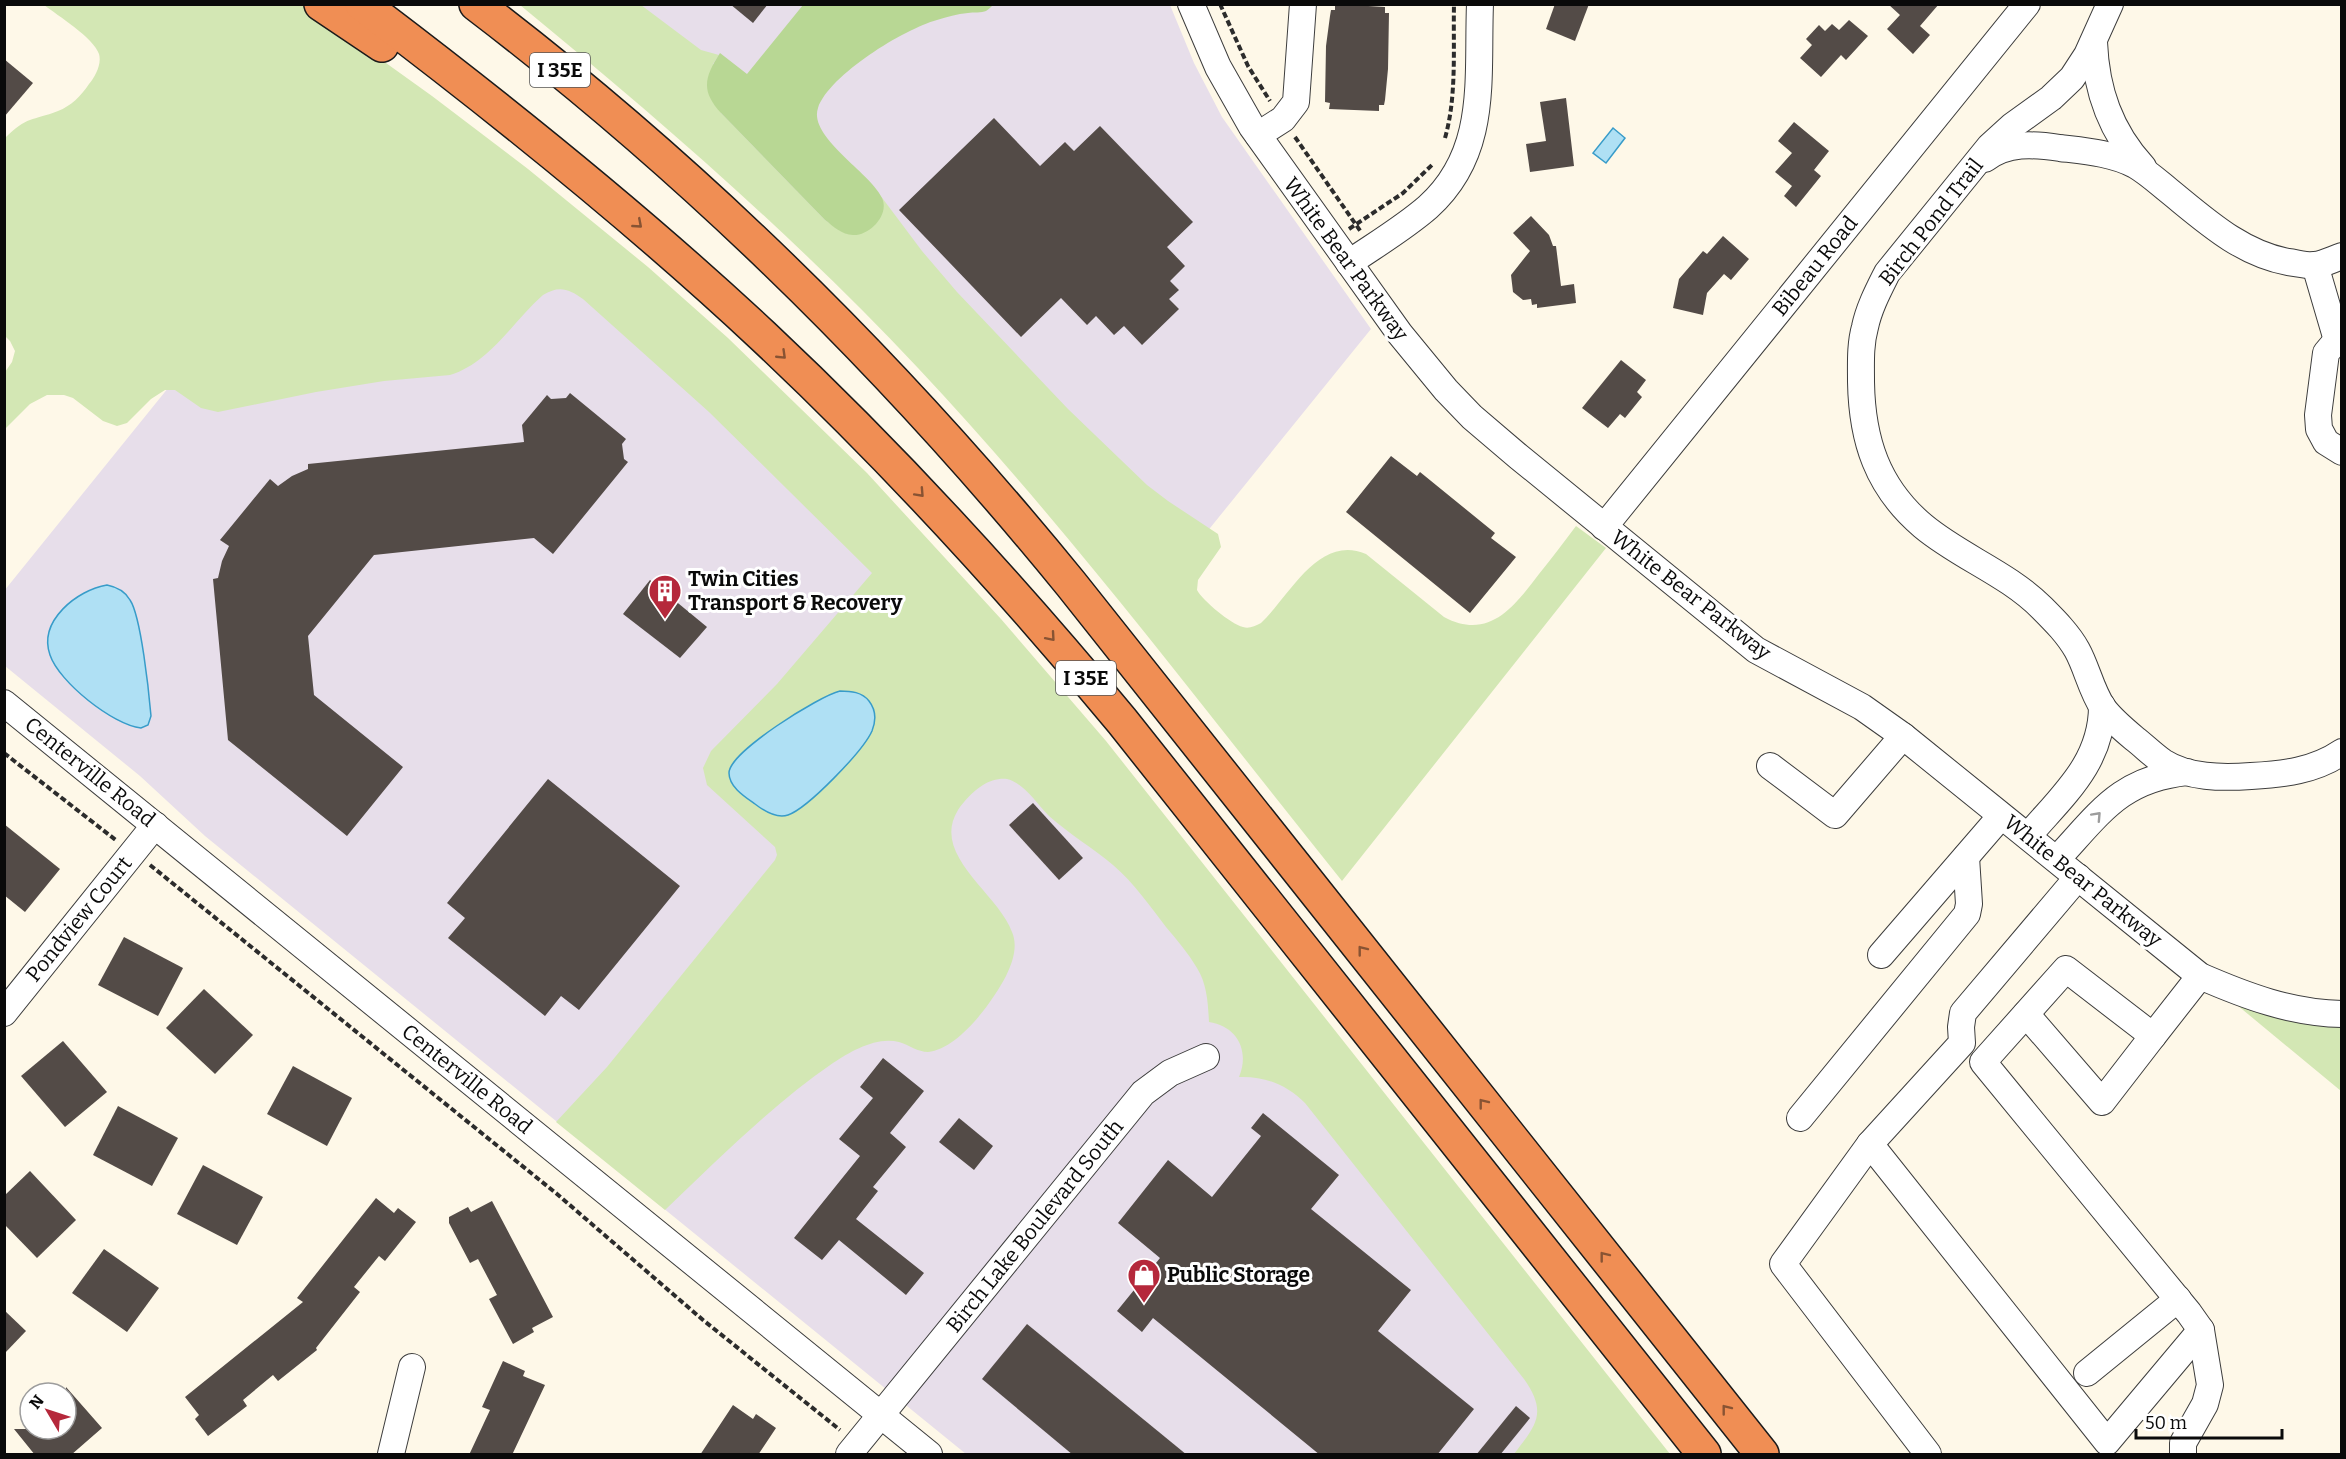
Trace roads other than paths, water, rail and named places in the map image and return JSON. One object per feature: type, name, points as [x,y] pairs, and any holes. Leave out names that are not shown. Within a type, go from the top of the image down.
[{"type":"highway","points":[[321,4],[599,190]]},
{"type":"highway","name":"I 35E","points":[[362,4],[480,94],[599,190],[715,292],[826,397],[918,491],[1029,612],[1149,755],[1704,1455]]},
{"type":"highway","name":"I 35E","points":[[476,4],[642,138],[739,226],[834,318],[926,415],[1015,516],[1762,1455]]},
{"type":"highway","points":[[499,4],[642,138]]},
{"type":"street","name":"White Bear Parkway","points":[[1191,4],[1218,67],[1258,135],[1413,352],[1452,397],[1495,437],[1756,650],[1862,707],[1903,736],[2200,976],[2286,1007],[2312,1013],[2342,1014]]},
{"type":"street","points":[[1258,135],[1286,117],[1296,102],[1303,4]]},
{"type":"street","points":[[1349,263],[1430,206],[1453,180],[1462,165],[1470,145],[1476,116],[1480,4]]},
{"type":"street","name":"Bibeau Road","points":[[1604,527],[2026,4]]},
{"type":"street","name":"Birch Pond Trail","points":[[2102,706],[2077,650],[2057,623],[2008,579],[1924,527],[1904,508],[1886,484],[1872,456],[1864,428],[1861,354],[1864,328],[1875,297],[1887,273],[1990,146],[2004,132],[2051,98],[2072,78],[2094,42],[2110,4]]},
{"type":"street","name":"Birch Pond Trail","points":[[2094,42],[2095,64],[2101,95],[2112,125],[2129,152],[2149,174]]},
{"type":"street","points":[[1971,171],[1987,157],[2003,149],[2024,144],[2115,157],[2149,174],[2224,235],[2249,250],[2276,259],[2315,265],[2342,256]]},
{"type":"street","points":[[2315,265],[2339,341],[2326,353],[2318,415],[2319,429],[2326,442],[2342,452]]},
{"type":"street","name":"Centerville Road","points":[[4,703],[929,1455]]},
{"type":"street","points":[[2102,706],[2116,723],[2163,761],[2187,772]]},
{"type":"street","points":[[2028,836],[2082,772],[2093,755],[2100,735],[2102,706]]},
{"type":"street","points":[[1770,766],[1835,815],[1903,736]]},
{"type":"street","points":[[2057,859],[2120,794],[2142,781],[2164,774],[2187,772],[2228,778],[2289,773],[2310,768],[2342,752]]},
{"type":"street","points":[[1881,955],[2001,816]]},
{"type":"street","name":"Pondview Court","points":[[4,1013],[155,825]]},
{"type":"street","points":[[1800,1118],[1967,914],[1969,904],[1966,857]]},
{"type":"street","points":[[1928,1455],[1784,1264],[1870,1144],[1962,1044],[1963,1013],[2078,876]]},
{"type":"street","points":[[1983,1062],[2066,969],[2153,1036]]},
{"type":"street","points":[[2026,1014],[2102,1102],[2200,976]]},
{"type":"street","points":[[1962,1044],[1983,1062],[2201,1330],[2210,1384],[2205,1404],[2180,1451]]},
{"type":"street","name":"Birch Lake Boulevard South","points":[[849,1455],[1143,1093],[1170,1073],[1206,1057]]},
{"type":"street","points":[[1870,1144],[2102,1448],[2201,1330]]},
{"type":"street","points":[[2087,1374],[2178,1299]]},
{"type":"street","points":[[391,1455],[412,1367]]},
{"type":"water","points":[[1613,128],[1625,138],[1606,163],[1593,153]]},
{"type":"water","points":[[107,585],[126,594],[138,622],[151,716],[148,725],[141,728],[116,719],[88,700],[64,677],[50,655],[48,642],[50,630],[63,609],[84,593]]},
{"type":"water","points":[[840,691],[856,693],[866,698],[873,708],[875,719],[872,731],[858,752],[821,791],[797,810],[784,816],[766,812],[738,791],[729,773],[743,752],[796,714]]},
{"type":"place","name":"Twin Cities Transport & Recovery","points":[[665,620]]},
{"type":"place","name":"Public Storage","points":[[1144,1304]]}]
